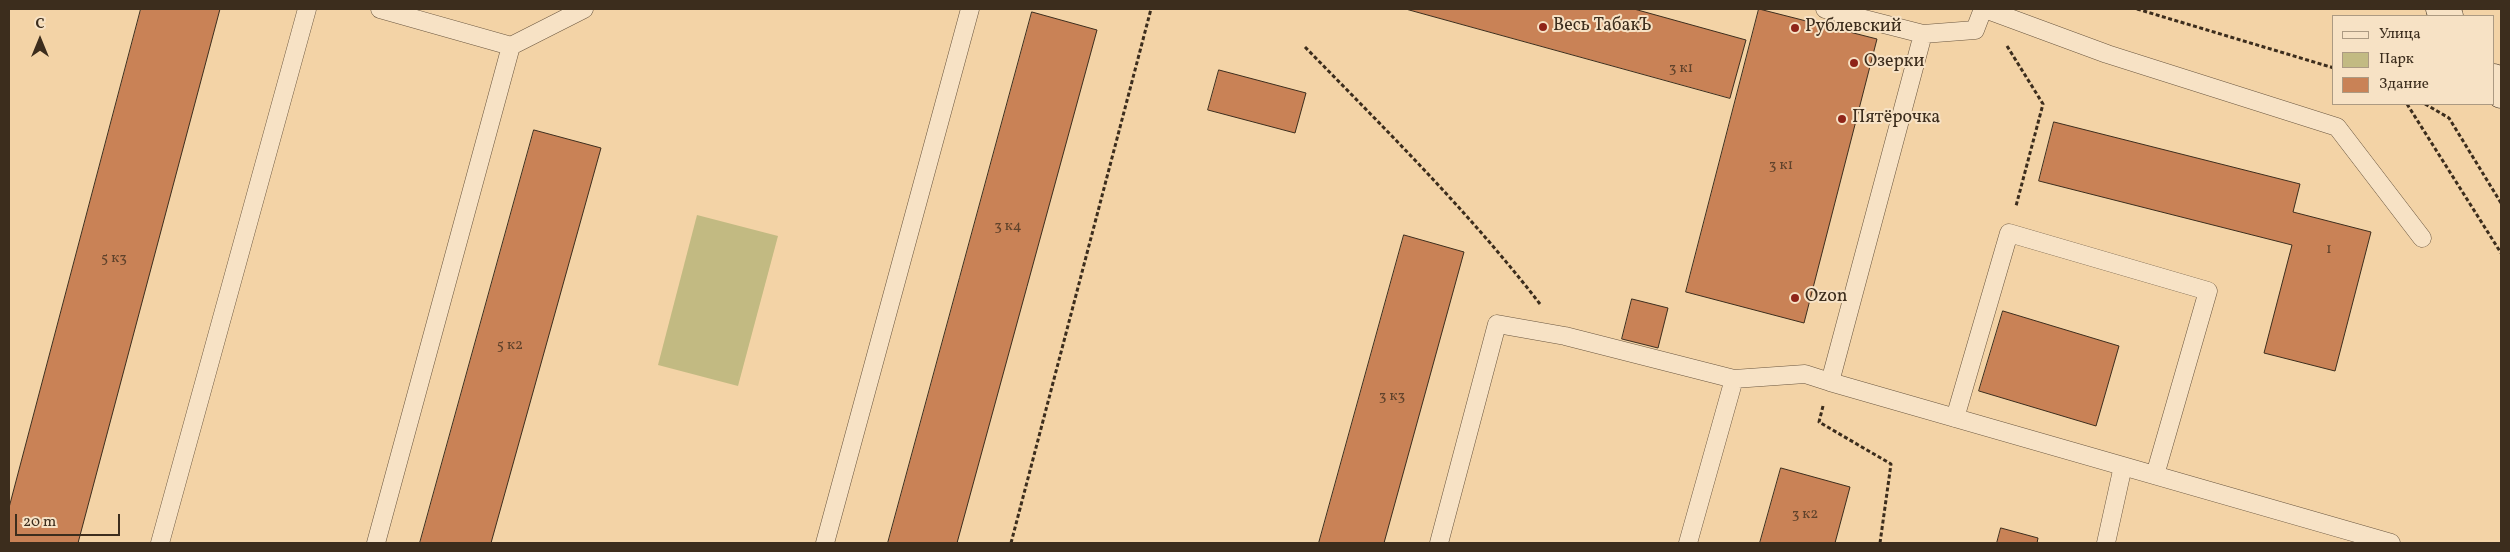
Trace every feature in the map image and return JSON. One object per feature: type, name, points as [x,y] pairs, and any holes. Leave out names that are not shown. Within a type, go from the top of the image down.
[{"type":"street","points":[[2495,80],[2501,94]]},
{"type":"lane","points":[[160,543],[307,9]]},
{"type":"lane","points":[[380,9],[511,46],[584,9]]},
{"type":"lane","points":[[825,543],[970,9]]},
{"type":"lane","points":[[1825,9],[1923,34],[1975,30],[1984,9],[2107,54],[2337,127],[2422,238]]},
{"type":"lane","points":[[1830,382],[1923,34]]},
{"type":"lane","points":[[376,543],[511,46]]},
{"type":"lane","points":[[1956,418],[2009,234],[2208,291],[2155,475]]},
{"type":"lane","points":[[1439,543],[1497,324],[1564,336],[1734,380],[1805,374],[2391,543]]},
{"type":"lane","points":[[1688,543],[1734,380]]},
{"type":"lane","points":[[2106,543],[2123,466]]},
{"type":"path","points":[[1011,543],[1151,9]]},
{"type":"path","points":[[2137,9],[2332,67]]},
{"type":"path","points":[[1977,26],[2001,38],[2043,104],[2009,234]]},
{"type":"path","points":[[1305,47],[1462,210],[1503,256],[1564,336]]},
{"type":"path","points":[[2409,105],[2501,253]]},
{"type":"path","points":[[2427,105],[2450,118],[2501,203]]},
{"type":"path","points":[[1830,382],[1819,422],[1891,464],[1880,543]]},
{"type":"green space","points":[[697,215],[778,236],[738,386],[658,365]]},
{"type":"building","points":[[141,9],[220,9],[78,543],[9,543],[9,508]]},
{"type":"building","points":[[1406,9],[1634,9],[1746,40],[1730,98]]},
{"type":"building","points":[[1759,9],[1877,39],[1804,323],[1686,292]]},
{"type":"building","points":[[1032,12],[1097,30],[957,543],[888,543]]},
{"type":"building","points":[[1219,70],[1306,93],[1295,133],[1208,110]]},
{"type":"building","points":[[2054,122],[2300,184],[2293,212],[2371,232],[2335,371],[2264,353],[2292,245],[2039,181]]},
{"type":"building","points":[[534,130],[601,148],[491,543],[420,543]]},
{"type":"building","points":[[1404,235],[1464,252],[1384,543],[1319,543]]},
{"type":"building","points":[[1632,299],[1668,308],[1658,348],[1622,339]]},
{"type":"building","points":[[2003,311],[2119,346],[2096,426],[1979,391]]},
{"type":"building","points":[[1781,468],[1850,487],[1835,543],[1760,543]]},
{"type":"building","points":[[2001,528],[2038,538],[2037,543],[1997,543]]},
{"type":"place","name":"Весь ТабакЪ","points":[[1543,27]]},
{"type":"place","name":"Рублевский","points":[[1795,28]]},
{"type":"place","name":"Озерки","points":[[1854,63]]},
{"type":"place","name":"Пятёрочка","points":[[1842,119]]},
{"type":"place","name":"Ozon","points":[[1795,298]]}]
